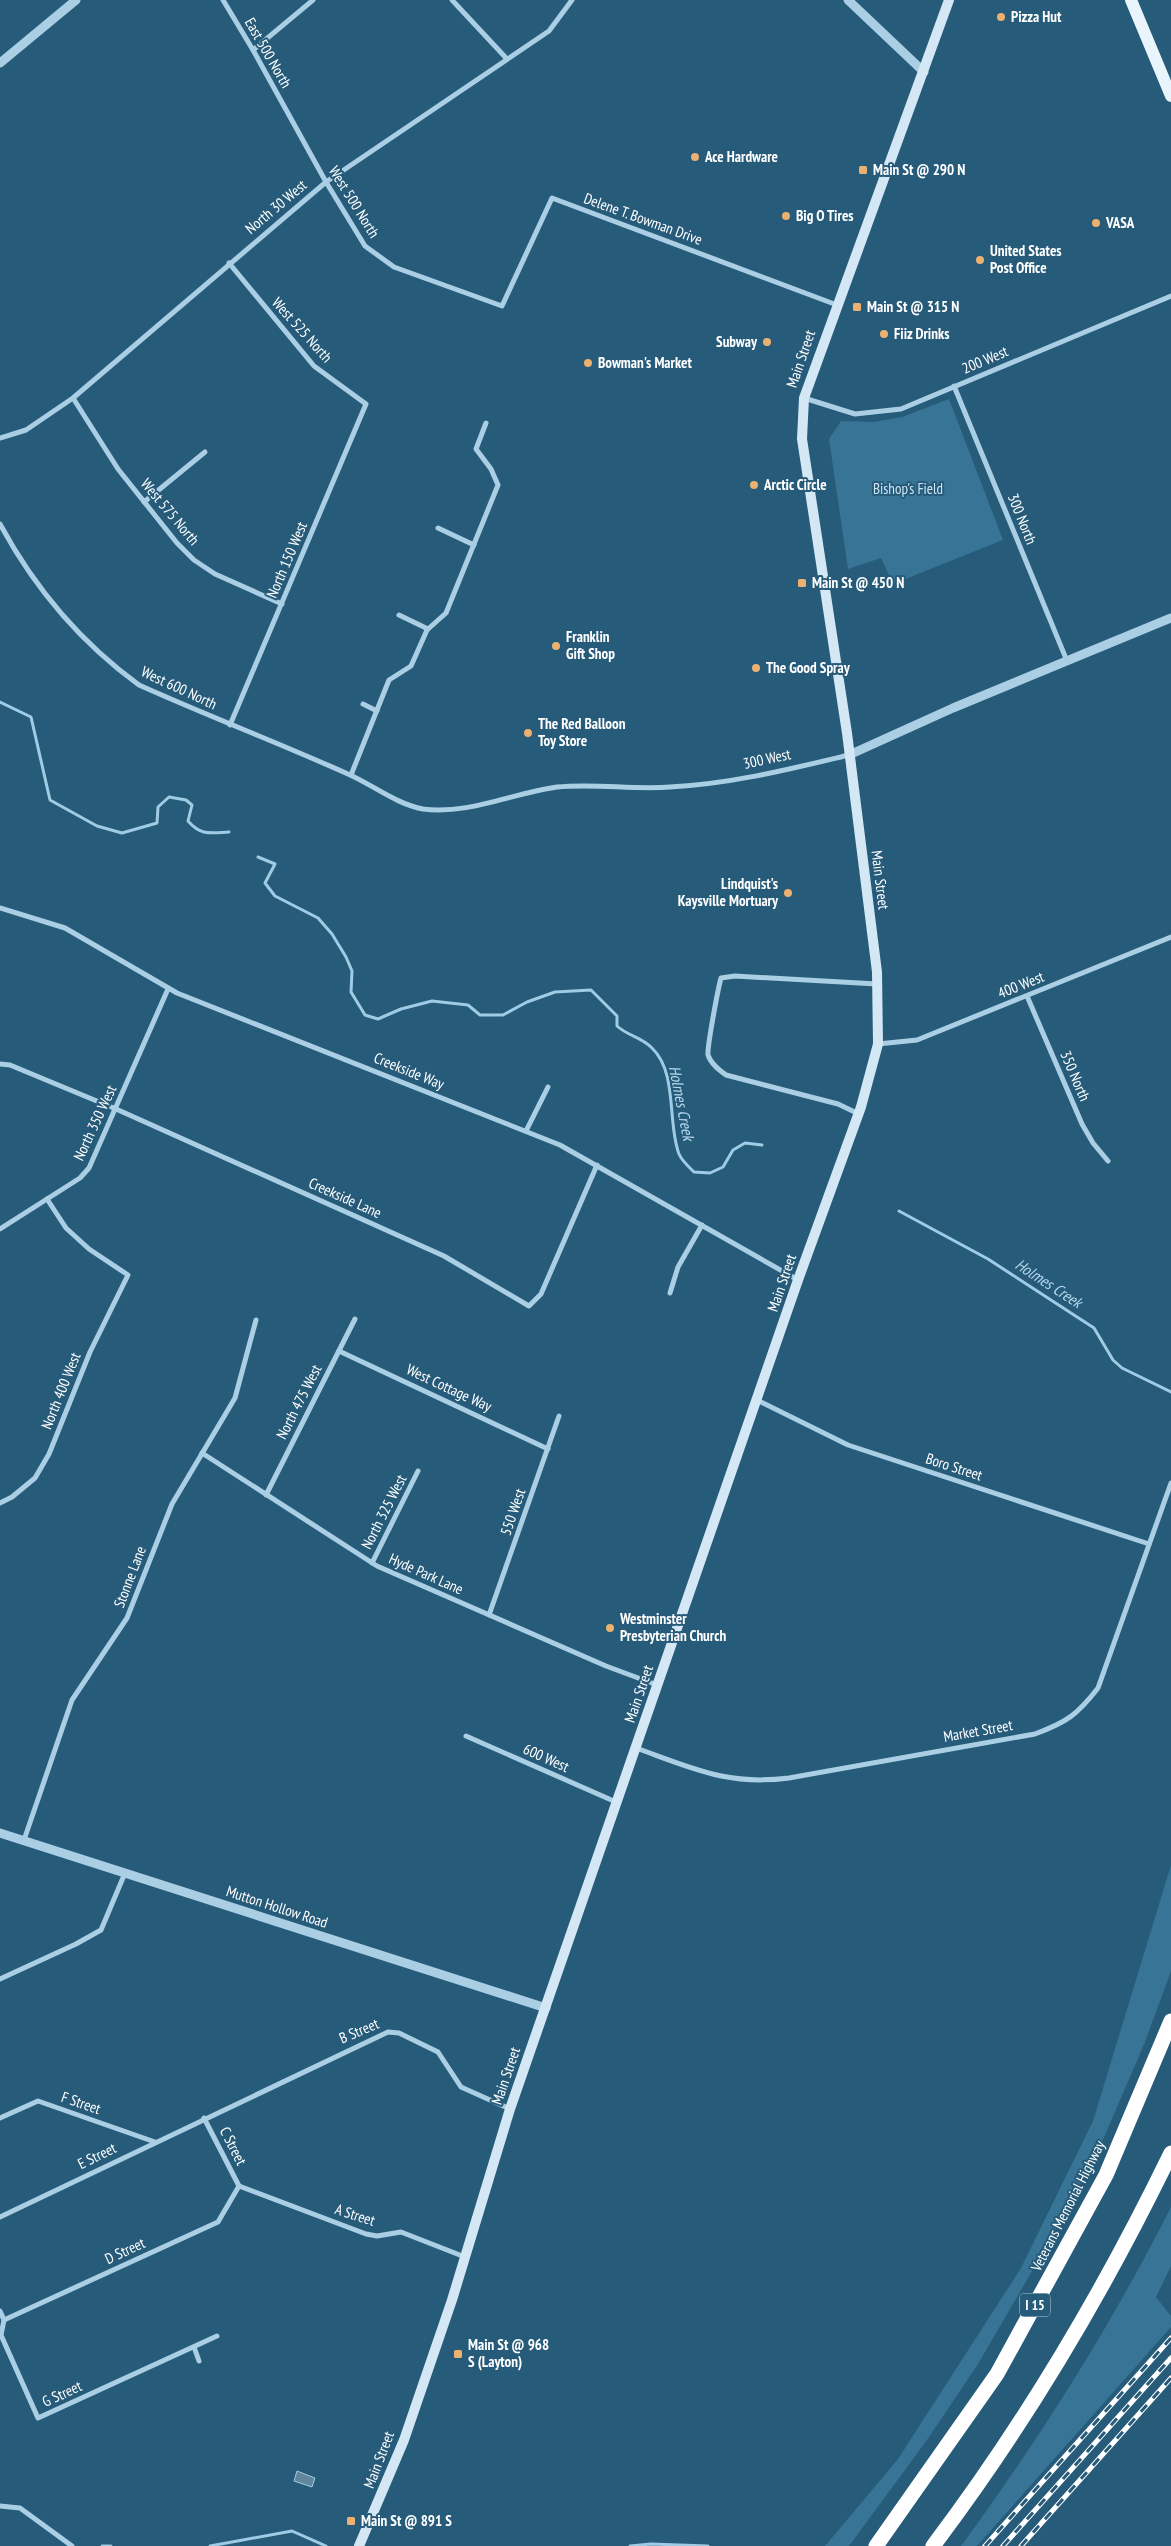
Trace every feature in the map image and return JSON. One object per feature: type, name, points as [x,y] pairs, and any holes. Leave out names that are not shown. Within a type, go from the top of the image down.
[{"type":"highway","points":[[1161,2045],[1171,2011]]},
{"type":"highway","name":"Veterans Memorial Highway","points":[[876,2546],[997,2374],[1106,2175],[1171,2021]]},
{"type":"highway","points":[[933,2546],[999,2454],[1058,2361],[1114,2265],[1171,2153]]},
{"type":"main road","name":"Main Street","points":[[359,2546],[404,2440],[465,2257],[510,2109],[798,1280],[859,1114],[878,1044],[877,984],[849,754],[802,439],[804,398],[836,304],[924,72],[949,0]]},
{"type":"main road","points":[[1131,0],[1171,96]]},
{"type":"street","points":[[0,63],[76,0]]},
{"type":"street","name":"East 500 North","points":[[223,0],[291,119]]},
{"type":"street","points":[[253,50],[313,0]]},
{"type":"street","name":"North 30 West","points":[[0,438],[26,430],[73,398],[326,182],[549,31],[572,0]]},
{"type":"street","points":[[848,0],[924,72]]},
{"type":"street","points":[[453,1],[507,59]]},
{"type":"street","name":"West 500 North","points":[[291,119],[365,246],[394,267],[502,306]]},
{"type":"street","name":"Delene T. Bowman Drive","points":[[502,306],[552,198],[836,304]]},
{"type":"street","name":"West 525 North","points":[[229,264],[314,366],[366,404]]},
{"type":"street","name":"200 West","points":[[804,398],[855,414],[901,409],[1171,296]]},
{"type":"street","name":"300 North","points":[[954,386],[1067,661]]},
{"type":"street","name":"West 575 North","points":[[73,398],[118,469],[194,560],[215,574],[282,604]]},
{"type":"street","name":"North 150 West","points":[[230,725],[366,404]]},
{"type":"street","points":[[351,775],[389,680],[411,666],[428,629],[446,613],[498,485],[491,469],[476,449],[486,423]]},
{"type":"street","points":[[144,502],[205,452]]},
{"type":"street","name":"West 600 North","points":[[0,524],[18,557],[46,597],[82,638],[110,664],[139,685],[351,775]]},
{"type":"street","points":[[438,528],[474,545]]},
{"type":"street","points":[[399,616],[428,629]]},
{"type":"street","name":"300 West","points":[[351,775],[404,804],[423,809],[450,811],[550,788],[571,786],[669,788],[745,778],[849,754],[953,708],[1171,618]]},
{"type":"street","points":[[362,704],[377,710]]},
{"type":"street","name":"Creekside Way","points":[[0,908],[65,928],[168,989],[560,1145],[798,1280]]},
{"type":"street","name":"400 West","points":[[878,1044],[916,1040],[1171,937]]},
{"type":"street","points":[[859,1114],[838,1104],[726,1075],[716,1068],[708,1055],[714,1010],[721,978],[760,977],[877,984]]},
{"type":"street","name":"North 350 West","points":[[0,1230],[80,1178],[89,1168],[168,989]]},
{"type":"street","name":"350 North","points":[[1027,996],[1082,1124],[1093,1143],[1108,1161]]},
{"type":"street","name":"Creekside Lane","points":[[0,1064],[10,1065],[116,1109],[444,1256],[529,1306],[541,1294],[597,1165]]},
{"type":"street","points":[[526,1131],[548,1087]]},
{"type":"street","name":"North 400 West","points":[[0,1503],[12,1497],[35,1478],[49,1454],[90,1352],[128,1275],[89,1249],[66,1228],[47,1199]]},
{"type":"street","points":[[670,1293],[681,1262],[702,1225]]},
{"type":"street","name":"North 475 West","points":[[266,1496],[355,1319]]},
{"type":"street","name":"Stonne Lane","points":[[24,1840],[72,1700],[128,1618],[172,1504],[235,1398],[256,1320]]},
{"type":"street","name":"West Cottage Way","points":[[339,1350],[548,1449]]},
{"type":"street","name":"Boro Street","points":[[757,1400],[848,1445],[1149,1544]]},
{"type":"street","name":"550 West","points":[[489,1616],[559,1416]]},
{"type":"street","name":"Hyde Park Lane","points":[[202,1453],[372,1563],[606,1666],[658,1685]]},
{"type":"street","name":"North 325 West","points":[[372,1563],[418,1471]]},
{"type":"street","name":"Market Street","points":[[636,1748],[720,1777],[756,1782],[789,1778],[1030,1735],[1063,1723],[1082,1708],[1098,1688],[1171,1483]]},
{"type":"street","name":"600 West","points":[[466,1736],[616,1802]]},
{"type":"street","name":"Mutton Hollow Road","points":[[0,1833],[546,2008]]},
{"type":"street","points":[[0,1980],[101,1930],[125,1873]]},
{"type":"street","name":"B Street","points":[[204,2118],[388,2032],[399,2033],[438,2052],[461,2087],[510,2109]]},
{"type":"street","name":"F Street","points":[[0,2118],[38,2102],[155,2142]]},
{"type":"street","name":"E Street","points":[[0,2217],[204,2118]]},
{"type":"street","name":"C Street","points":[[204,2118],[239,2186]]},
{"type":"street","name":"A Street","points":[[239,2186],[366,2234],[377,2236],[401,2232],[465,2257]]},
{"type":"street","name":"D Street","points":[[4,2320],[218,2222],[239,2186]]},
{"type":"street","points":[[0,2310],[4,2320]]},
{"type":"street","name":"G Street","points":[[4,2320],[1,2335],[38,2418],[217,2336]]},
{"type":"street","points":[[194,2347],[199,2362]]},
{"type":"street","points":[[0,2506],[20,2508],[72,2546]]},
{"type":"green space","name":"Bishop's Field","points":[[949,399],[1003,540],[893,584],[881,558],[848,569],[829,439],[841,421],[874,422],[902,417]]},
{"type":"green space","points":[[1171,1865],[1171,1971],[1145,2042],[1102,2142],[1063,2218],[978,2364],[927,2440],[849,2546],[825,2546],[898,2459],[1021,2268],[1093,2121]]},
{"type":"green space","points":[[1171,2207],[1171,2266],[1156,2297],[1171,2316],[1171,2327],[977,2546],[961,2546],[1019,2464],[1073,2381],[1124,2295]]},
{"type":"shaded area","points":[[297,2471],[315,2478],[312,2487],[294,2481]]},
{"type":"waterway","name":"Holmes Creek","points":[[0,702],[31,717],[50,800],[97,826],[122,833],[157,823],[158,807],[169,797],[186,800],[192,805],[188,821],[197,829],[216,833],[229,832]]},
{"type":"waterway","name":"Holmes Creek","points":[[258,857],[275,864],[265,883],[275,896],[318,918],[332,934],[352,971],[351,992],[365,1015],[378,1019],[401,1009],[432,1001],[468,1005],[480,1015],[503,1015],[527,1002],[555,992],[591,990],[617,1016],[617,1026],[648,1044],[660,1058],[669,1084],[675,1142],[679,1154],[694,1172],[710,1173],[723,1167],[733,1150],[745,1143],[762,1145]]},
{"type":"waterway","name":"Holmes Creek","points":[[899,1211],[988,1259],[1094,1328],[1113,1360],[1122,1368],[1171,1392]]},
{"type":"waterway","points":[[210,2546],[292,2531],[326,2546]]},
{"type":"waterway","points":[[630,2546],[651,2544],[708,2546]]},
{"type":"waterway","points":[[102,2546],[111,2546]]},
{"type":"railway","points":[[985,2546],[1171,2338]]},
{"type":"railway","points":[[1003,2546],[1171,2358]]},
{"type":"railway","points":[[1021,2546],[1171,2378]]},
{"type":"place","name":"Pizza Hut","points":[[1001,17]]},
{"type":"place","name":"Ace Hardware","points":[[695,157]]},
{"type":"place","name":"Main St @ 290 N","points":[[863,170]]},
{"type":"place","name":"Big O Tires","points":[[786,216]]},
{"type":"place","name":"VASA","points":[[1096,223]]},
{"type":"place","name":"United States Post Office","points":[[980,260]]},
{"type":"place","name":"Main St @ 315 N","points":[[857,307]]},
{"type":"place","name":"Fiiz Drinks","points":[[884,334]]},
{"type":"place","name":"Subway","points":[[767,342]]},
{"type":"place","name":"Bowman's Market","points":[[588,363]]},
{"type":"place","name":"Arctic Circle","points":[[754,485]]},
{"type":"place","name":"Main St @ 450 N","points":[[802,583]]},
{"type":"place","name":"Franklin Gift Shop","points":[[556,646]]},
{"type":"place","name":"The Good Spray","points":[[756,668]]},
{"type":"place","name":"The Red Balloon Toy Store","points":[[528,733]]},
{"type":"place","name":"Lindquist's Kaysville Mortuary","points":[[788,893]]},
{"type":"place","name":"Westminster Presbyterian Church","points":[[610,1628]]},
{"type":"place","name":"Main St @ 968 S (Layton)","points":[[458,2354]]},
{"type":"place","name":"Main St @ 891 S","points":[[351,2521]]}]
